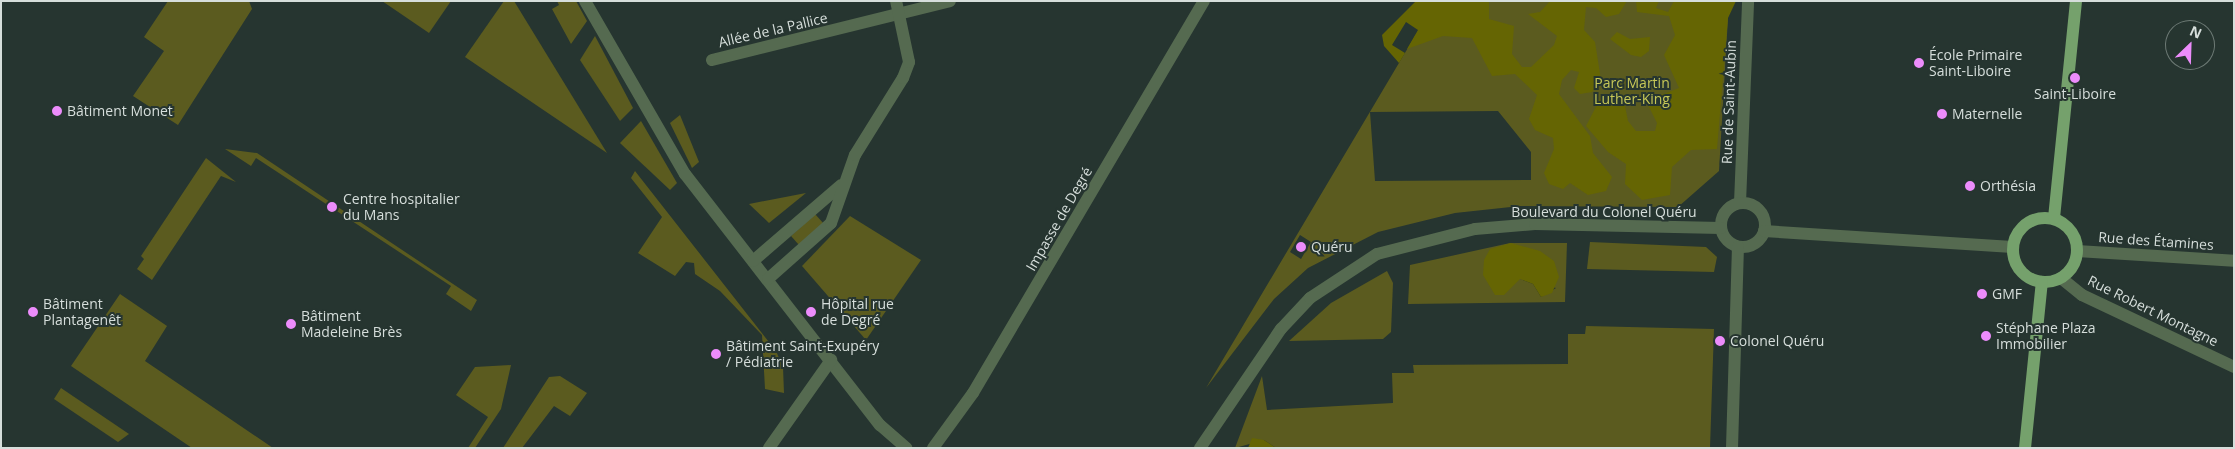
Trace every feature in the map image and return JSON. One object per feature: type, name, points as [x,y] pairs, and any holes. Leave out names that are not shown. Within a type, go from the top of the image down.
[{"type":"main road","points":[[2054,218],[2076,1]]},
{"type":"main road","points":[[2054,218],[2070,230],[2077,251],[2072,268],[2061,278],[2042,282],[2022,274],[2012,247],[2023,225],[2054,218]]},
{"type":"main road","points":[[2025,448],[2042,282]]},
{"type":"street","points":[[585,1],[685,174],[880,425],[906,448]]},
{"type":"street","points":[[768,280],[831,223],[841,186],[909,62],[896,1]]},
{"type":"street","name":"Allée de la Pallice","points":[[712,60],[900,16],[950,1]]},
{"type":"street","name":"Impasse de Degré","points":[[933,448],[974,393],[1204,1]]},
{"type":"street","name":"Rue de Saint-Aubin","points":[[1740,203],[1748,1]]},
{"type":"street","points":[[753,261],[841,186]]},
{"type":"street","points":[[1768,231],[1760,211],[1740,203],[1728,209],[1716,228],[1728,242],[1738,247],[1751,246],[1768,231],[2012,247]]},
{"type":"street","name":"Boulevard du Colonel Quéru","points":[[1200,448],[1281,329],[1310,298],[1377,254],[1475,229],[1535,224],[1716,228]]},
{"type":"street","points":[[1732,448],[1738,247]]},
{"type":"street","name":"Rue des Étamines","points":[[2077,251],[2234,261]]},
{"type":"street","name":"Rue Robert Montagne","points":[[2061,278],[2082,295],[2234,367]]},
{"type":"street","points":[[769,448],[831,360]]},
{"type":"green space","points":[[168,1],[249,1],[252,9],[178,125],[133,96],[164,51],[144,37]]},
{"type":"green space","points":[[382,1],[451,1],[429,33]]},
{"type":"green space","points":[[504,1],[514,1],[607,153],[465,57]]},
{"type":"green space","points":[[557,1],[576,1],[587,21],[571,44],[552,9],[559,5]]},
{"type":"green space","name":"Parc Martin Luther-King","points":[[1426,1],[1729,1],[1719,171],[1678,207],[1520,206],[1455,213],[1378,232],[1308,268],[1274,299],[1206,388],[1431,9]],"holes":[[[1498,111],[1531,152],[1531,180],[1375,181],[1370,112]],[[1300,235],[1311,242],[1301,259],[1290,252]]]},
{"type":"green space","points":[[595,36],[633,108],[620,121],[580,60]]},
{"type":"green space","points":[[680,115],[699,162],[692,168],[670,123]]},
{"type":"green space","points":[[641,121],[677,183],[670,190],[620,143]]},
{"type":"green space","points":[[225,149],[257,153],[477,300],[471,311],[446,294],[451,286],[256,158],[251,166]]},
{"type":"green space","points":[[206,158],[236,182],[221,176],[152,280],[137,269],[144,259],[141,256]]},
{"type":"green space","points":[[635,171],[776,351],[783,367],[784,393],[765,389],[762,335],[720,291],[695,274],[694,263],[686,262],[675,276],[638,253],[662,217],[631,178]]},
{"type":"green space","points":[[806,193],[769,223],[749,204]]},
{"type":"green space","points":[[815,214],[824,224],[799,245],[791,236]]},
{"type":"green space","points":[[850,216],[921,260],[866,340],[802,266]]},
{"type":"green space","points":[[1590,242],[1706,247],[1717,257],[1714,272],[1587,269]]},
{"type":"green space","points":[[1510,243],[1567,243],[1565,302],[1408,304],[1410,265]],"holes":[[[1520,279],[1556,288],[1541,297],[1533,284]]]},
{"type":"green space","points":[[1387,271],[1393,283],[1391,332],[1383,339],[1289,341],[1331,303]]},
{"type":"green space","points":[[120,294],[167,326],[145,361],[273,448],[192,448],[71,366]]},
{"type":"green space","points":[[1586,326],[1714,329],[1710,448],[1276,448],[1264,440],[1235,448],[1262,376],[1267,410],[1393,403],[1392,373],[1414,373],[1413,365],[1568,364],[1568,334],[1585,334]]},
{"type":"green space","points":[[511,365],[501,409],[475,448],[468,448],[488,417],[456,395],[475,367]]},
{"type":"green space","points":[[560,376],[587,393],[570,416],[554,406],[522,448],[503,448],[549,377]]},
{"type":"green space","points":[[61,388],[129,434],[118,442],[54,399]]},
{"type":"shaded area","points":[[1416,1],[1489,1],[1489,19],[1514,26],[1512,54],[1522,67],[1531,67],[1554,45],[1557,36],[1528,14],[1540,12],[1550,1],[1627,1],[1619,14],[1606,17],[1596,8],[1586,7],[1584,30],[1595,42],[1601,80],[1592,92],[1580,94],[1574,88],[1579,72],[1571,70],[1562,80],[1559,94],[1590,136],[1593,153],[1612,177],[1606,191],[1588,195],[1570,183],[1563,189],[1549,184],[1544,173],[1554,149],[1553,138],[1535,130],[1529,119],[1537,95],[1515,74],[1492,76],[1472,38],[1443,36],[1407,49],[1418,30],[1406,22],[1392,45],[1405,53],[1399,63],[1384,46],[1382,35]]},
{"type":"shaded area","points":[[1636,1],[1659,1],[1656,8],[1668,12],[1674,1],[1736,1],[1728,18],[1717,149],[1691,150],[1672,167],[1670,195],[1642,200],[1625,184],[1626,164],[1608,152],[1586,126],[1600,99],[1616,91],[1623,96],[1628,121],[1636,131],[1655,131],[1657,123],[1646,101],[1679,88],[1664,55],[1675,35],[1669,16],[1637,12]]},
{"type":"shaded area","points":[[1617,32],[1630,39],[1650,37],[1649,51],[1641,57],[1631,55],[1610,39]]},
{"type":"shaded area","points":[[1511,243],[1540,251],[1554,261],[1559,277],[1552,293],[1541,297],[1533,284],[1520,279],[1504,295],[1495,295],[1483,275],[1484,260],[1490,249]]},
{"type":"shaded area","points":[[1252,438],[1264,440],[1276,448],[1248,448]]},
{"type":"place","name":"École Primaire Saint-Liboire","points":[[1919,63]]},
{"type":"place","name":"Saint-Liboire","points":[[2075,78]]},
{"type":"place","name":"Bâtiment Monet","points":[[57,111]]},
{"type":"place","name":"Maternelle","points":[[1942,114]]},
{"type":"place","name":"Orthésia","points":[[1970,186]]},
{"type":"place","name":"Centre hospitalier du Mans","points":[[332,207]]},
{"type":"place","name":"Quéru","points":[[1301,247]]},
{"type":"place","name":"GMF","points":[[1982,294]]},
{"type":"place","name":"Bâtiment Plantagenêt","points":[[33,312]]},
{"type":"place","name":"Hôpital rue de Degré","points":[[811,312]]},
{"type":"place","name":"Bâtiment Madeleine Brès","points":[[291,324]]},
{"type":"place","name":"Stéphane Plaza Immobilier","points":[[1986,336]]},
{"type":"place","name":"Colonel Quéru","points":[[1720,341]]},
{"type":"place","name":"Bâtiment Saint-Exupéry / Pédiatrie","points":[[716,354]]}]
